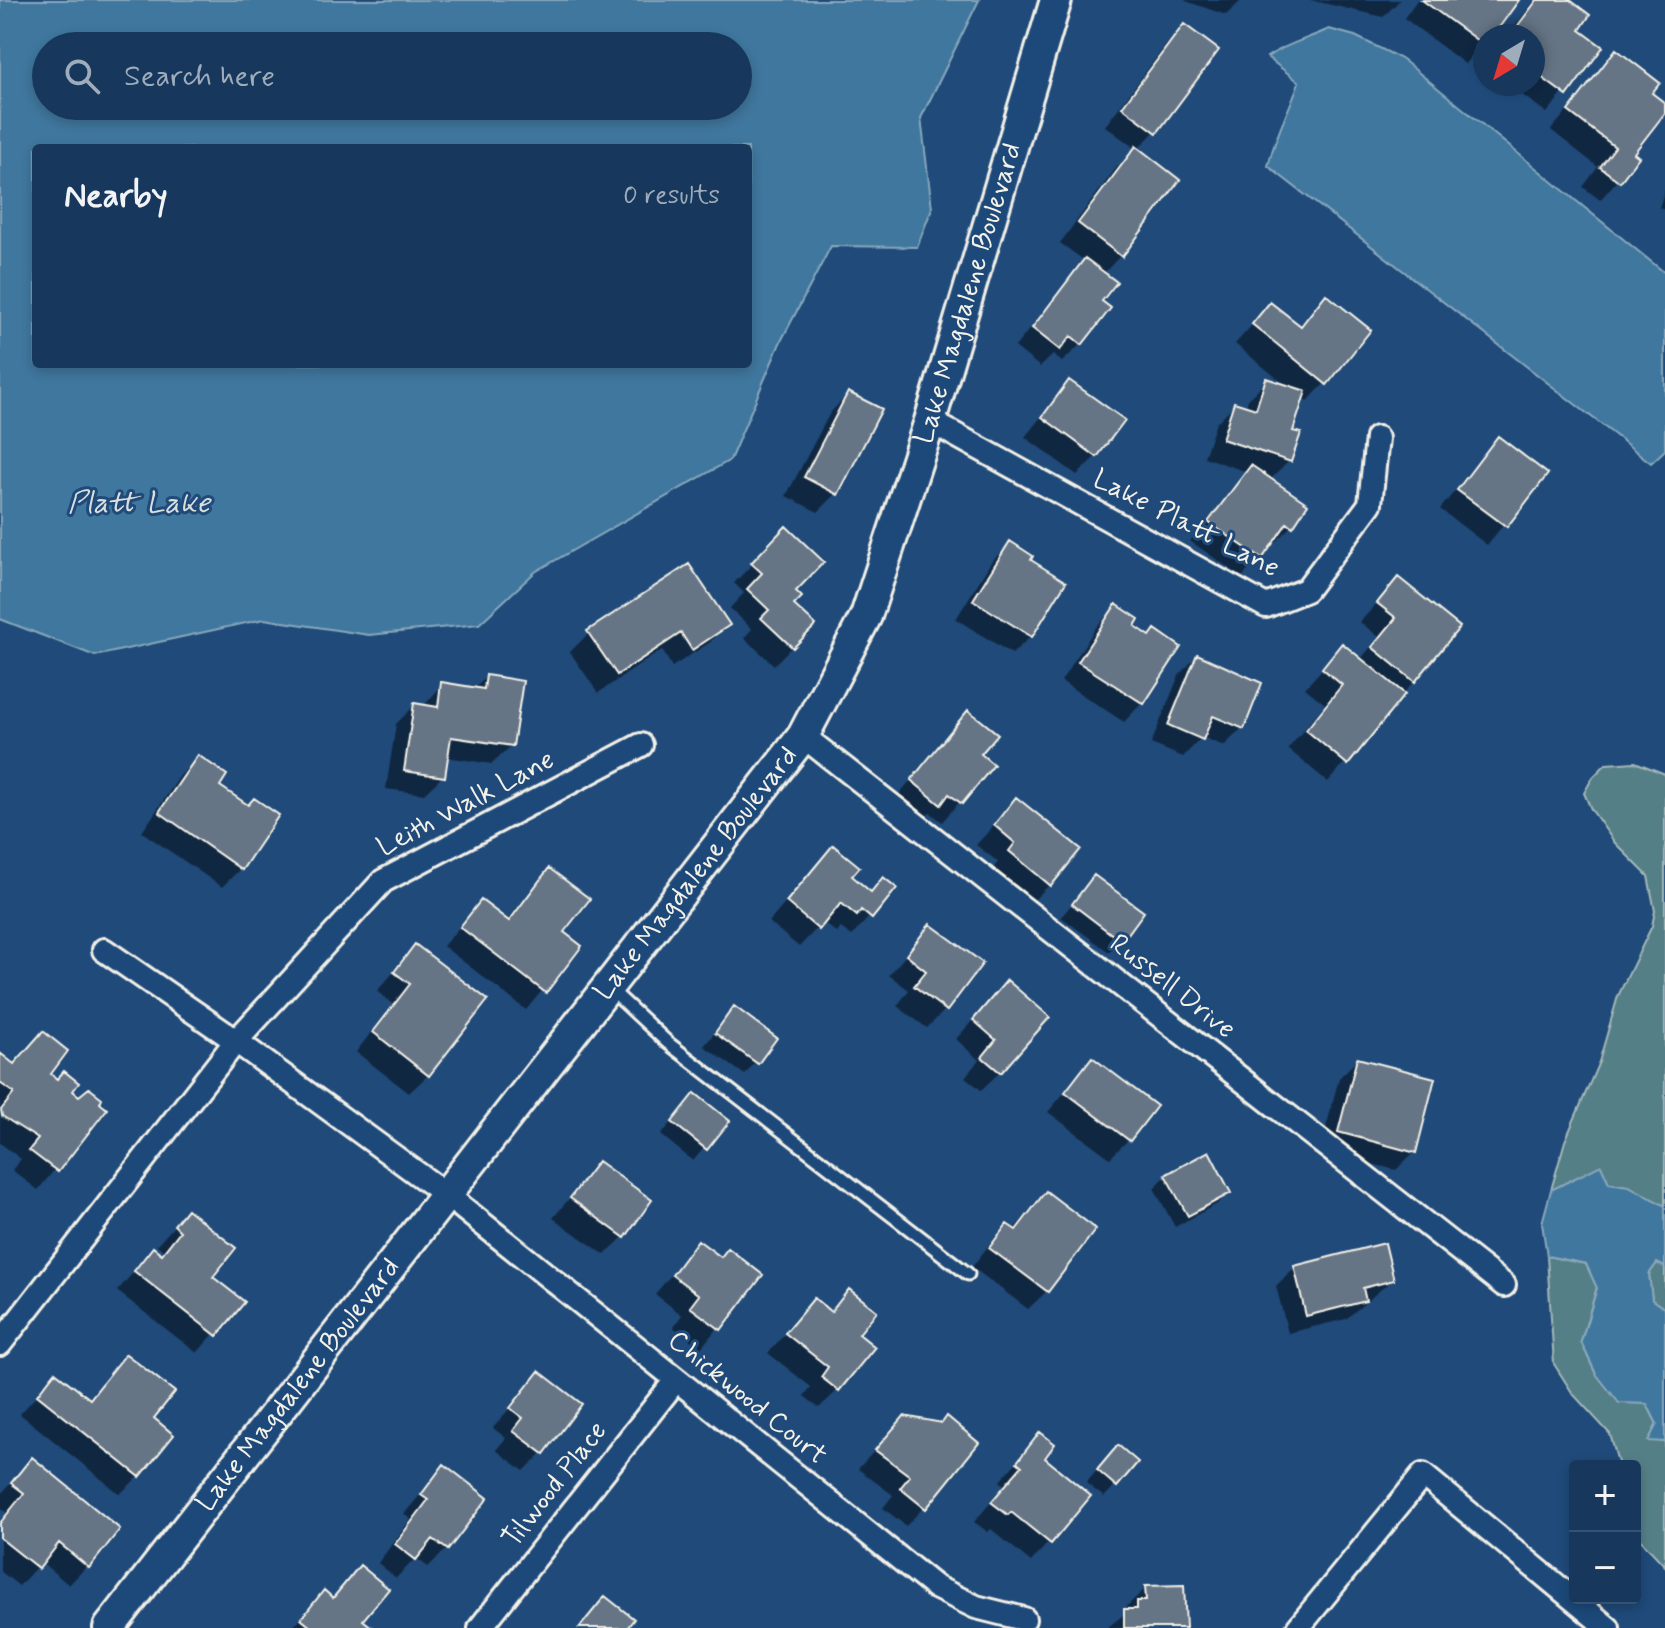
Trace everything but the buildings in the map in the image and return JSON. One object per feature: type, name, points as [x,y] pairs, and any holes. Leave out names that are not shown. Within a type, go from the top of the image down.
[{"type":"street","name":"Lake Magdalene Boulevard","points":[[109,1628],[803,736],[866,616],[930,421],[1056,0]]},
{"type":"street","name":"Lake Platt Lane","points":[[930,421],[1266,606],[1306,590],[1370,504],[1377,438]]},
{"type":"street","name":"Russell Drive","points":[[803,736],[1504,1285]]},
{"type":"street","name":"Leith Walk Lane","points":[[0,1344],[236,1041],[383,881],[641,745]]},
{"type":"street","points":[[104,950],[236,1041],[448,1196]]},
{"type":"street","name":"Chickwood Court","points":[[448,1196],[935,1587],[976,1607],[1024,1619]]},
{"type":"street","name":"Tilwood Place","points":[[480,1628],[676,1380]]},
{"type":"street","points":[[1298,1628],[1423,1475],[1608,1628]]},
{"type":"lane","points":[[609,987],[668,1043],[968,1274]]},
{"type":"green space","points":[[1635,762],[1665,774],[1665,1206],[1634,1191],[1610,1185],[1551,1190],[1565,1141],[1599,1062],[1618,996],[1652,926],[1655,911],[1648,876],[1615,843],[1591,809],[1584,793],[1593,777],[1606,764]]},
{"type":"green space","points":[[1547,1256],[1586,1264],[1597,1287],[1581,1342],[1596,1374],[1647,1404],[1657,1424],[1649,1440],[1665,1442],[1665,1566],[1641,1540],[1641,1460],[1617,1460],[1610,1434],[1573,1394],[1554,1364]]},
{"type":"green space","points":[[1657,1263],[1665,1267],[1665,1309],[1652,1300],[1649,1274]]},
{"type":"water","name":"Platt Lake","points":[[0,0],[979,0],[921,118],[932,208],[917,247],[831,246],[780,343],[730,460],[535,572],[479,624],[369,635],[264,619],[95,656],[0,619]]},
{"type":"water","points":[[1329,29],[1355,36],[1402,59],[1665,273],[1665,450],[1651,463],[1268,166],[1299,82],[1267,57]]},
{"type":"water","points":[[1601,1165],[1609,1183],[1629,1186],[1665,1206],[1665,1267],[1657,1263],[1649,1274],[1652,1300],[1665,1309],[1665,1442],[1648,1441],[1657,1424],[1647,1404],[1619,1403],[1596,1374],[1581,1342],[1597,1288],[1586,1264],[1547,1256],[1542,1223],[1551,1190]]}]
